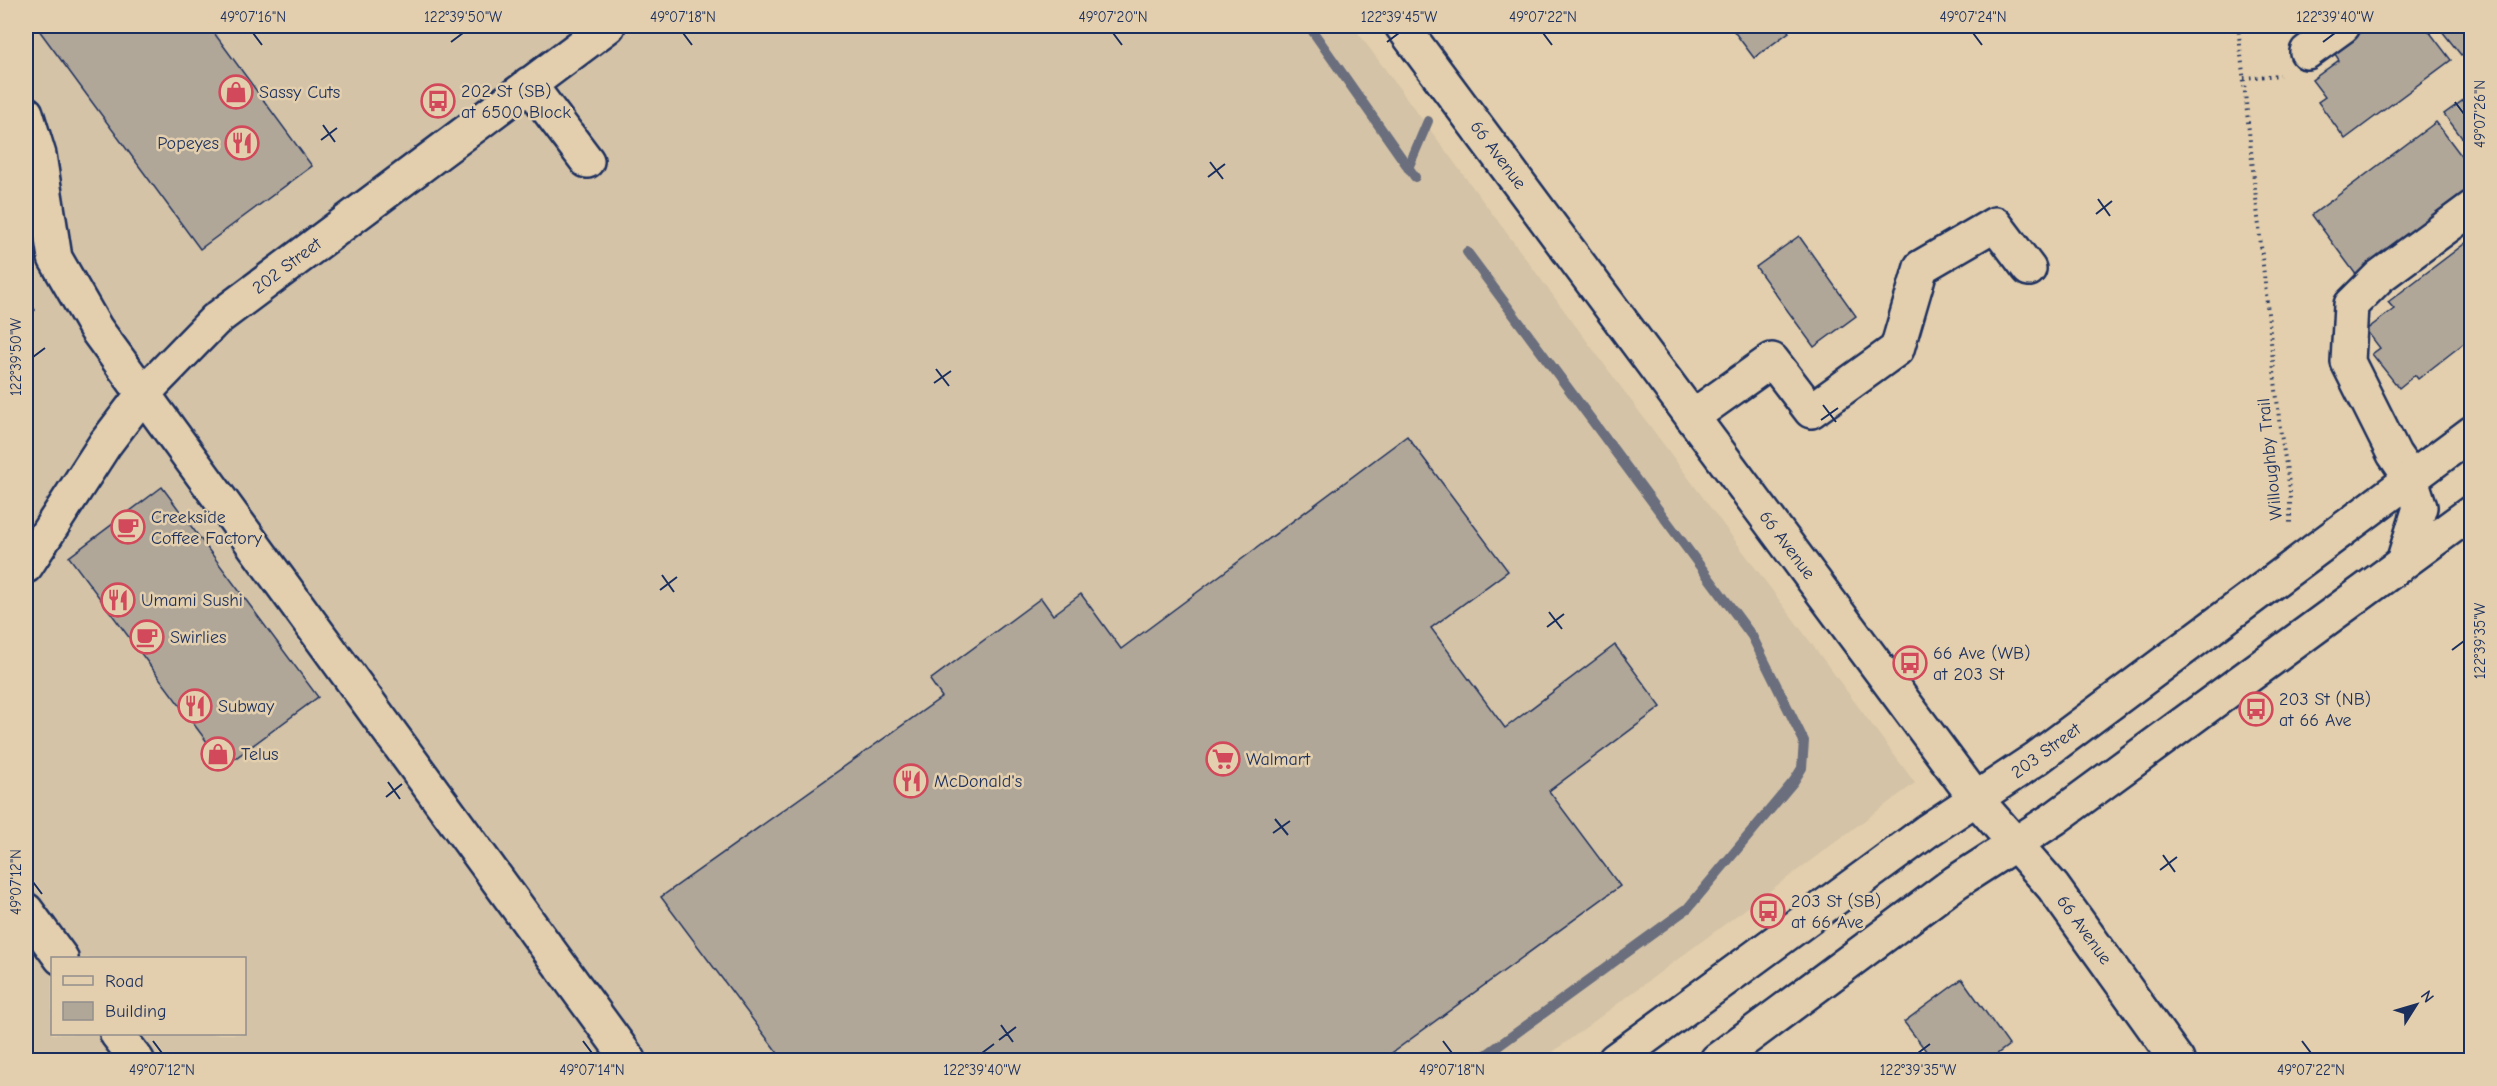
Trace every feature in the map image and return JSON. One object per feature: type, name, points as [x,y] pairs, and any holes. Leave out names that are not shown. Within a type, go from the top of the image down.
[{"type":"street","name":"202 Street","points":[[26,566],[105,444],[143,394],[215,320],[608,26]]},
{"type":"street","name":"66 Avenue","points":[[1402,26],[1976,799],[2053,887],[2177,1060]]},
{"type":"street","points":[[2307,52],[2343,26]]},
{"type":"street","points":[[529,84],[587,161]]},
{"type":"street","points":[[26,113],[32,156],[55,258],[96,329],[630,1060]]},
{"type":"street","points":[[2403,562],[2420,507],[2411,479],[2394,454],[2348,362],[2351,305],[2380,276],[2472,208]]},
{"type":"street","points":[[1692,417],[1772,360],[1811,411],[1897,349],[1921,267],[1995,224],[2029,269]]},
{"type":"street","name":"203 Street","points":[[1615,1060],[1927,831],[2047,752],[2472,433]]},
{"type":"street","points":[[1717,1060],[1956,882],[2055,819],[2472,512]]},
{"type":"street","points":[[26,910],[60,957]]},
{"type":"street","points":[[118,1035],[137,1060]]},
{"type":"path","name":"Willoughby Trail","points":[[2238,26],[2280,428],[2290,489],[2290,528]]},
{"type":"shaded area","points":[[26,26],[1353,26],[1915,783],[1542,1060],[26,1060]]},
{"type":"building","points":[[36,26],[209,26],[312,166],[200,249]]},
{"type":"building","points":[[1730,26],[1784,26],[1789,32],[1754,58]]},
{"type":"building","points":[[2366,26],[2425,26],[2451,60],[2345,139],[2318,102],[2325,97],[2312,80],[2339,60],[2333,51]]},
{"type":"building","points":[[2438,26],[2472,26],[2472,47],[2461,55]]},
{"type":"building","points":[[2472,94],[2472,151],[2444,114]]},
{"type":"building","points":[[2436,122],[2472,170],[2472,191],[2357,276],[2312,215]]},
{"type":"building","points":[[1799,236],[1856,316],[1814,347],[1756,267]]},
{"type":"building","points":[[2472,238],[2472,337],[2418,379],[2415,375],[2399,388],[2372,354],[2380,348],[2366,330],[2394,309],[2388,302]]},
{"type":"building","points":[[26,297],[35,310],[26,317]]},
{"type":"building","name":"Walmart","points":[[1407,436],[1508,571],[1431,628],[1505,728],[1615,645],[1661,707],[1549,791],[1620,886],[1382,1060],[783,1060],[661,897],[942,697],[930,680],[1041,598],[1053,615],[1081,594],[1121,649]]},
{"type":"building","points":[[162,487],[318,697],[225,766],[69,557]]},
{"type":"building","points":[[1962,979],[2009,1045],[1989,1060],[1933,1060],[1904,1022]]},
{"type":"waterway","points":[[1309,26],[1415,177]]},
{"type":"waterway","points":[[1408,168],[1428,121]]},
{"type":"waterway","points":[[1467,252],[1752,636],[1804,741],[1802,768],[1794,781],[1688,908],[1479,1060]]},
{"type":"place","name":"Sassy Cuts","points":[[236,92]]},
{"type":"place","name":"202 St (SB) at 6500 Block","points":[[438,101]]},
{"type":"place","name":"Popeyes","points":[[242,143]]},
{"type":"place","name":"Creekside Coffee Factory","points":[[128,527]]},
{"type":"place","name":"Umami Sushi","points":[[118,600]]},
{"type":"place","name":"Swirlies","points":[[147,637]]},
{"type":"place","name":"66 Ave (WB) at 203 St","points":[[1910,663]]},
{"type":"place","name":"Subway","points":[[195,706]]},
{"type":"place","name":"203 St (NB) at 66 Ave","points":[[2256,709]]},
{"type":"place","name":"Telus","points":[[218,754]]},
{"type":"place","name":"Walmart","points":[[1223,759]]},
{"type":"place","name":"McDonald's","points":[[911,781]]},
{"type":"place","name":"203 St (SB) at 66 Ave","points":[[1768,911]]}]
